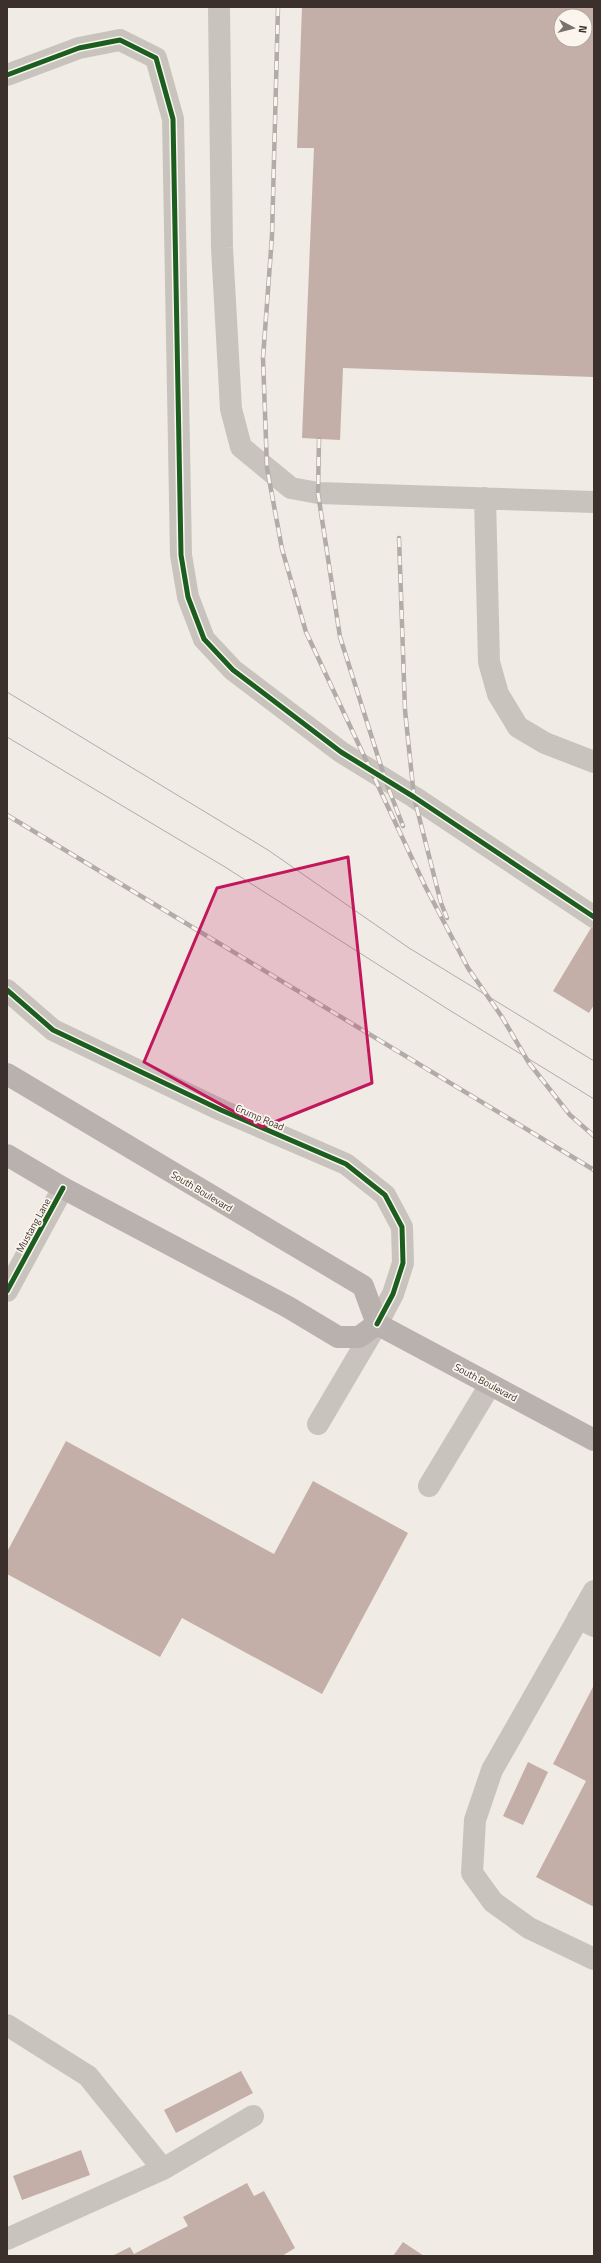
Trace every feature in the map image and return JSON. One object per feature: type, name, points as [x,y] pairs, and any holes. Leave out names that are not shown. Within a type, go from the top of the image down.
[{"type":"main road","name":"South Boulevard","points":[[7,1074],[363,1286],[378,1324],[594,1440]]},
{"type":"main road","points":[[7,1155],[63,1188],[288,1307],[338,1337],[359,1337],[378,1324]]},
{"type":"street","points":[[219,7],[222,248],[231,409],[241,447],[292,488],[318,493],[594,502]]},
{"type":"street","points":[[7,75],[79,48],[120,40],[156,58],[173,119],[181,555],[188,597],[204,639],[233,670],[341,752],[414,797],[594,917]]},
{"type":"street","points":[[485,498],[489,662],[498,694],[518,727],[545,743],[594,762]]},
{"type":"street","name":"Crump Road","points":[[7,990],[53,1030],[221,1110],[346,1164],[385,1195],[402,1227],[403,1263],[393,1294],[378,1324],[318,1424]]},
{"type":"street","name":"Mustang Lane","points":[[7,1291],[63,1188]]},
{"type":"street","points":[[429,1486],[490,1384]]},
{"type":"street","points":[[594,1591],[586,1622],[492,1770],[475,1820],[472,1873],[492,1902],[523,1923],[594,1959]]},
{"type":"street","points":[[7,2025],[88,2076],[163,2168]]},
{"type":"street","points":[[7,2239],[163,2168],[253,2116]]},
{"type":"highlighted area","points":[[348,857],[372,1083],[262,1127],[144,1062],[217,888]]},
{"type":"building","points":[[302,7],[594,7],[594,377],[343,368],[340,440],[302,438],[314,148],[297,148]]},
{"type":"building","points":[[594,923],[594,1005],[589,1013],[553,991]]},
{"type":"building","points":[[66,1441],[274,1554],[313,1481],[408,1533],[322,1694],[182,1618],[160,1657],[7,1574],[7,1552]]},
{"type":"building","points":[[594,1685],[594,1907],[536,1877],[586,1781],[553,1764]]},
{"type":"building","points":[[528,1762],[548,1772],[523,1825],[503,1816]]},
{"type":"building","points":[[241,2071],[253,2093],[176,2133],[164,2110]]},
{"type":"building","points":[[81,2150],[90,2175],[22,2200],[13,2176]]},
{"type":"building","points":[[247,2183],[254,2196],[264,2191],[295,2248],[282,2256],[112,2256],[130,2247],[134,2254],[188,2226],[183,2217]]},
{"type":"building","points":[[403,2242],[424,2256],[393,2256]]},
{"type":"tram line","points":[[7,692],[268,850],[409,948],[594,1061]]},
{"type":"tram line","points":[[7,737],[225,867],[446,1008],[594,1099]]},
{"type":"railway","points":[[278,7],[272,236],[263,358],[267,468],[282,549],[306,632],[425,886],[468,968],[502,1017],[529,1063],[570,1115],[594,1136]]},
{"type":"railway","points":[[319,439],[318,493],[340,637],[386,782],[403,826]]},
{"type":"railway","points":[[399,538],[405,710],[414,797],[441,903],[447,918]]},
{"type":"railway","points":[[7,815],[594,1170]]},
{"type":"cycle path","points":[[7,75],[79,48],[120,40],[156,58],[173,119],[181,555],[188,597],[204,639],[233,670],[341,752],[414,797],[594,917]]},
{"type":"cycle path","points":[[7,990],[53,1030],[221,1110],[346,1164],[385,1195],[402,1227],[403,1263],[393,1294],[377,1324]]},
{"type":"cycle path","points":[[7,1291],[63,1188]]}]
